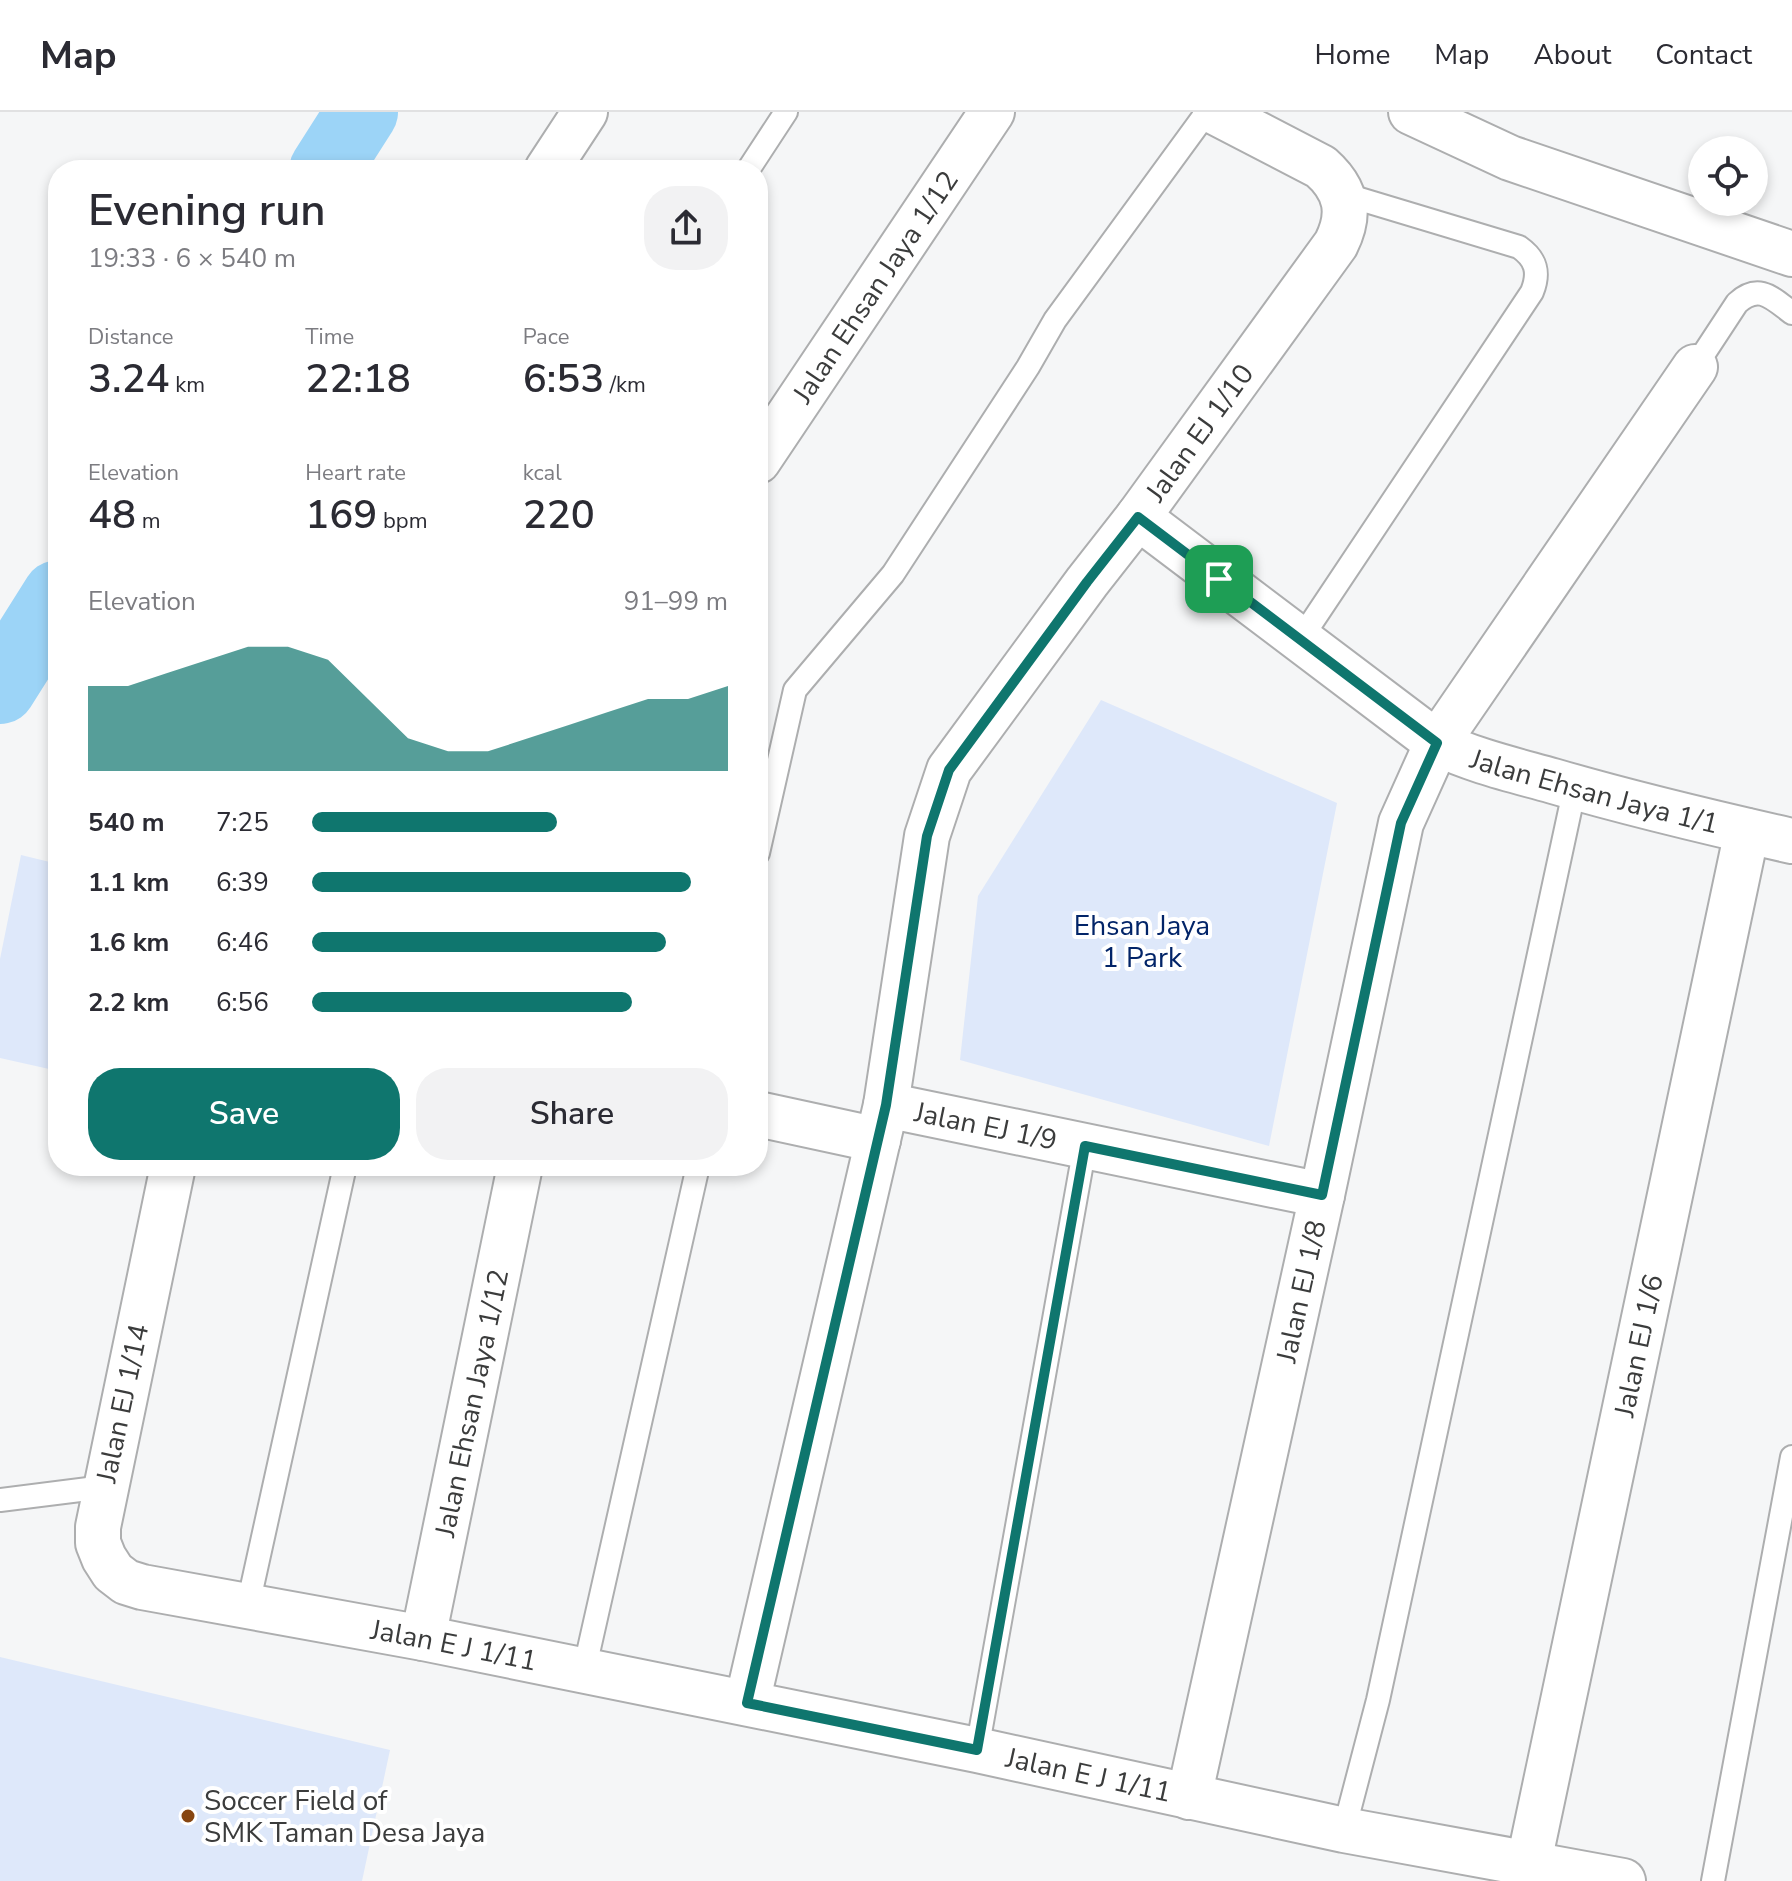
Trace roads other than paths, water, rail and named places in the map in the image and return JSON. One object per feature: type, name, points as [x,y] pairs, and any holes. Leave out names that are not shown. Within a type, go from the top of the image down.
[{"type":"street","points":[[554,160],[585,112]]},
{"type":"street","name":"Jalan Ehsan Jaya 1/12","points":[[768,446],[992,112]]},
{"type":"street","points":[[1215,112],[1332,180]]},
{"type":"street","points":[[1411,112],[1510,158],[1792,254]]},
{"type":"street","name":"Jalan EJ 1/10","points":[[747,1703],[882,1122],[927,836],[949,770],[1336,244],[1344,228],[1346,211],[1332,180]]},
{"type":"street","name":"Jalan EJ 1/8","points":[[1189,1797],[1401,823],[1437,743],[1695,367]]},
{"type":"street","name":"Jalan Ehsan Jaya 1/1","points":[[1138,517],[1437,743],[1460,754],[1575,787],[1692,819],[1792,841]]},
{"type":"street","name":"Jalan EJ 1/6","points":[[1529,1862],[1747,831]]},
{"type":"street","name":"Jalan EJ 1/9","points":[[768,1115],[882,1122],[1085,1146],[1322,1195]]},
{"type":"street","name":"Jalan EJ 1/14","points":[[171,1176],[104,1487],[98,1543],[113,1572],[126,1582],[176,1594]]},
{"type":"street","name":"Jalan Ehsan Jaya 1/12","points":[[423,1638],[518,1176]]},
{"type":"street","name":"Jalan E J 1/11","points":[[176,1594],[423,1638],[977,1750],[1344,1830],[1623,1881]]},
{"type":"lane","points":[[755,160],[786,112]]},
{"type":"lane","points":[[768,809],[795,690],[893,574],[1028,367],[1055,320],[1207,112]]},
{"type":"lane","points":[[1300,640],[1532,292],[1537,279],[1530,255],[1519,247],[1332,180]]},
{"type":"lane","points":[[1695,367],[1737,303],[1746,295],[1759,292],[1792,313]]},
{"type":"lane","points":[[1344,1830],[1378,1700],[1575,787]]},
{"type":"lane","points":[[977,1750],[1085,1146]]},
{"type":"lane","points":[[248,1605],[343,1176]]},
{"type":"lane","points":[[584,1671],[696,1176]]},
{"type":"lane","points":[[1713,1881],[1792,1457]]},
{"type":"lane","points":[[0,1500],[104,1487]]},
{"type":"waterway","points":[[331,160],[362,112]]},
{"type":"waterway","points":[[0,688],[48,612]]},
{"type":"place","name":"Soccer Field of SMK Taman Desa Jaya","points":[[188,1816]]},
{"type":"park label","name":"Ehsan Jaya 1 Park","points":[[1142,941]]}]
